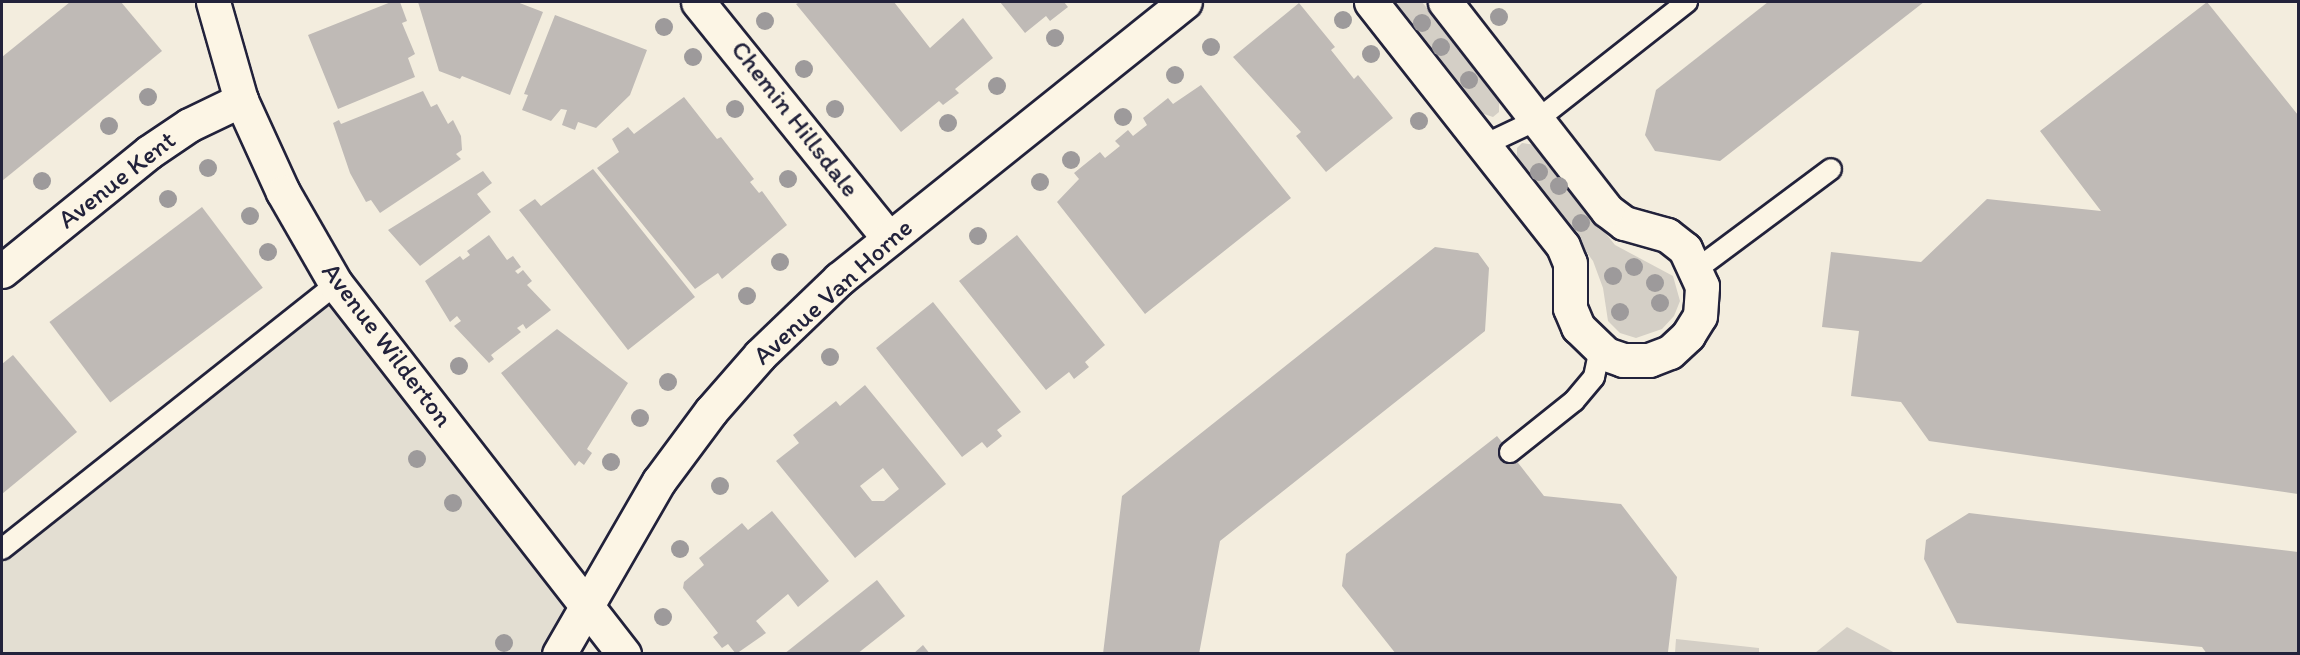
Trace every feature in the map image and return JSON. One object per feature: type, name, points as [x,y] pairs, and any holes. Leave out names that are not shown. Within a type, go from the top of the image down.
[{"type":"street","name":"Avenue Wilderton","points":[[213,2],[241,100],[283,192],[336,284],[529,527],[624,654]]},
{"type":"street","name":"Chemin Hillsdale","points":[[698,2],[889,239]]},
{"type":"street","name":"Avenue Van Horne","points":[[560,654],[660,481],[711,411],[760,355],[839,279],[1185,2]]},
{"type":"street","points":[[1371,2],[1563,246],[1570,263],[1570,308],[1578,327],[1600,348],[1623,360],[1640,361],[1670,352],[1695,327],[1700,316],[1702,286],[1697,269],[1685,249],[1667,235],[1624,223],[1607,210],[1445,2]]},
{"type":"street","name":"Avenue Kent","points":[[2,272],[149,152],[189,125],[241,100]]},
{"type":"lane","points":[[1484,145],[1537,120],[1687,2]]},
{"type":"lane","points":[[1697,269],[1831,169]]},
{"type":"lane","points":[[2,549],[336,284]]},
{"type":"lane","points":[[1510,453],[1574,401],[1594,377],[1600,348]]},
{"type":"shaded area","points":[[1393,2],[1422,2],[1499,99],[1499,112],[1493,117],[1481,113]]},
{"type":"shaded area","points":[[1522,143],[1535,145],[1615,245],[1673,276],[1680,301],[1674,316],[1662,329],[1636,338],[1620,333],[1608,321],[1603,288],[1593,261],[1517,158],[1517,148]]},
{"type":"shaded area","points":[[336,284],[587,607],[559,653],[2,654],[2,549]]},
{"type":"shaded area","points":[[1847,627],[1895,653],[1815,653]]},
{"type":"shaded area","points":[[1676,639],[1759,648],[1759,653],[1675,653]]},
{"type":"building","points":[[70,2],[121,2],[162,51],[2,181],[2,57]]},
{"type":"building","points":[[391,2],[400,2],[407,21],[402,23],[415,54],[408,58],[415,77],[338,109],[308,35]]},
{"type":"building","points":[[418,2],[517,2],[543,12],[510,95],[462,76],[460,79],[439,71]]},
{"type":"building","points":[[800,2],[894,2],[930,48],[963,18],[993,58],[955,89],[959,93],[943,105],[939,101],[901,132],[796,4]]},
{"type":"building","points":[[1000,2],[1064,2],[1068,7],[1050,21],[1046,16],[1025,33]]},
{"type":"building","points":[[1768,2],[1924,2],[1720,161],[1655,151],[1645,135],[1656,90]]},
{"type":"building","points":[[2207,2],[2298,115],[2298,494],[1929,441],[1901,402],[1851,396],[1859,331],[1822,327],[1831,252],[1921,262],[1987,199],[2101,211],[2040,131]]},
{"type":"building","points":[[1299,3],[1335,47],[1331,50],[1354,79],[1358,75],[1393,118],[1326,172],[1296,136],[1301,132],[1233,57]]},
{"type":"building","points":[[555,15],[647,50],[630,95],[596,128],[578,122],[575,130],[562,125],[567,110],[561,109],[551,121],[522,110],[528,95],[524,94]]},
{"type":"building","points":[[1201,85],[1291,198],[1145,314],[1057,202],[1079,179],[1074,173],[1100,152],[1105,158],[1120,146],[1115,141],[1128,130],[1133,136],[1147,125],[1143,118],[1168,98],[1173,104]]},
{"type":"building","points":[[423,91],[431,107],[437,104],[448,124],[453,120],[461,136],[462,150],[456,154],[461,159],[380,213],[371,200],[366,202],[350,173],[333,123],[339,120],[341,124]]},
{"type":"building","points":[[684,97],[717,139],[721,137],[754,179],[750,182],[759,193],[762,191],[787,225],[722,279],[718,273],[695,289],[597,168],[619,152],[612,139],[628,127],[634,134]]},
{"type":"building","points":[[593,169],[695,297],[628,350],[519,210],[535,199],[541,206]]},
{"type":"building","points":[[483,171],[492,183],[477,194],[491,212],[420,266],[388,230]]},
{"type":"building","points":[[202,207],[263,288],[110,403],[49,322]]},
{"type":"building","points":[[489,235],[507,260],[513,256],[521,267],[515,271],[518,274],[523,270],[532,281],[527,285],[551,310],[526,329],[523,324],[517,328],[521,332],[491,355],[494,359],[489,363],[454,326],[461,321],[457,316],[450,322],[425,281],[460,256],[463,260],[470,255],[467,251]]},
{"type":"building","points":[[1017,235],[1105,345],[1085,362],[1089,367],[1074,379],[1069,372],[1046,390],[959,281]]},
{"type":"building","points":[[1435,247],[1478,253],[1489,268],[1485,331],[1220,541],[1199,654],[1103,654],[1122,496]]},
{"type":"building","points":[[933,302],[1021,412],[997,430],[1002,436],[987,448],[982,442],[962,457],[876,348]]},
{"type":"building","points":[[557,329],[628,383],[587,449],[592,453],[584,465],[579,461],[575,466],[501,373]]},
{"type":"building","points":[[13,355],[77,432],[2,494],[2,364]]},
{"type":"building","points":[[865,385],[946,484],[855,558],[776,461],[799,443],[793,435],[836,401],[840,406]],"holes":[[[883,468],[899,489],[884,501],[872,501],[860,486]]]},
{"type":"building","points":[[1497,436],[1544,496],[1621,504],[1677,577],[1668,652],[1396,654],[1342,586],[1346,554]]},
{"type":"building","points":[[772,511],[829,581],[798,607],[788,594],[756,621],[766,633],[736,654],[728,644],[722,648],[713,637],[718,633],[683,588],[684,582],[704,565],[699,558],[742,523],[748,530]]},
{"type":"building","points":[[1969,513],[2298,552],[2298,654],[2207,654],[2202,647],[1957,623],[1924,559],[1926,540]]},
{"type":"building","points":[[877,580],[905,616],[857,654],[784,654]]},
{"type":"building","points":[[923,645],[930,654],[913,654]]}]
